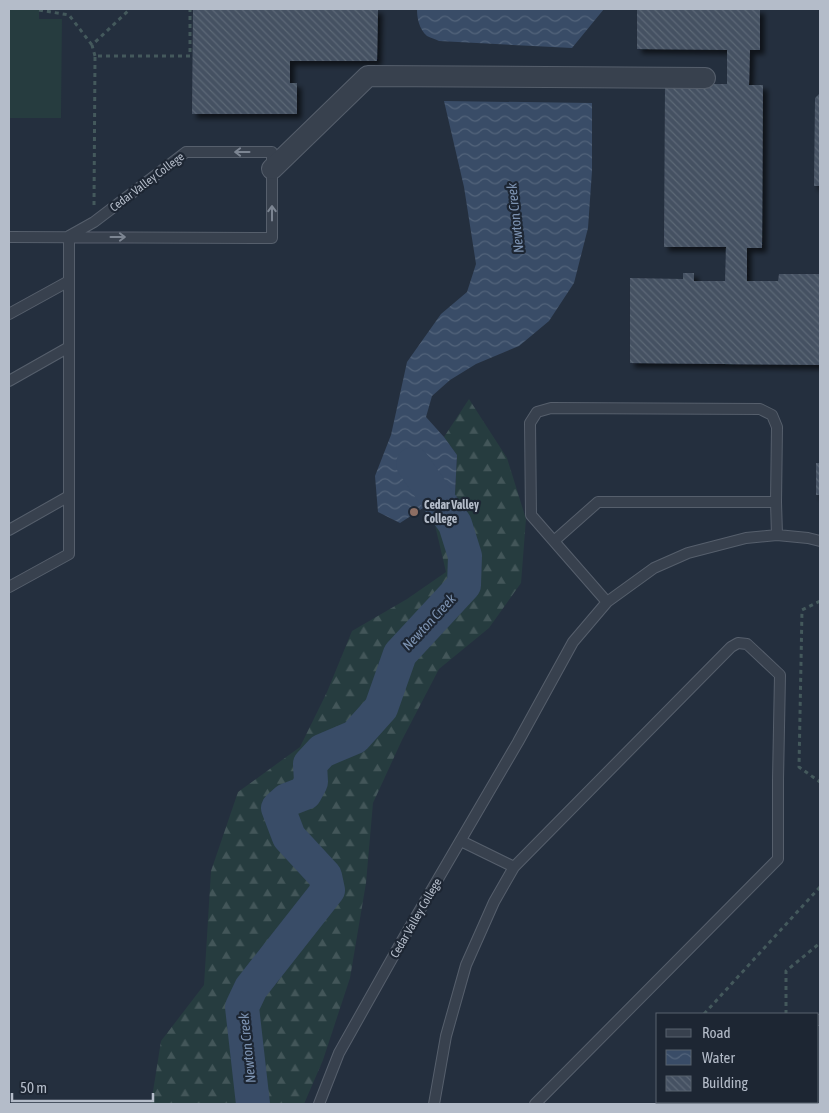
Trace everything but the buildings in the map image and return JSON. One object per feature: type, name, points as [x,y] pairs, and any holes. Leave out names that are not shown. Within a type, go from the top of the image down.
[{"type":"street","points":[[272,169],[368,76],[705,78]]},
{"type":"lane","name":"Cedar Valley College","points":[[9,237],[272,238],[272,152],[186,152],[94,222],[69,236]]},
{"type":"lane","points":[[9,587],[69,554],[69,236]]},
{"type":"lane","points":[[9,314],[69,281]]},
{"type":"lane","points":[[9,381],[69,347]]},
{"type":"lane","points":[[607,602],[531,515],[530,423],[537,412],[551,408],[760,409],[772,415],[777,427],[777,536]]},
{"type":"lane","points":[[9,530],[69,496]]},
{"type":"lane","points":[[554,541],[598,502],[776,502]]},
{"type":"lane","name":"Cedar Valley College","points":[[319,1104],[339,1053],[573,642],[607,602],[654,568],[688,553],[746,538],[777,536],[808,538],[820,542]]},
{"type":"lane","points":[[434,1104],[446,1036],[466,966],[494,902],[514,868],[731,647],[738,643],[747,644],[780,675],[778,859],[535,1104]]},
{"type":"lane","points":[[461,841],[514,868]]},
{"type":"path","points":[[92,45],[130,9]]},
{"type":"path","points":[[95,56],[190,56],[190,9]]},
{"type":"path","points":[[39,10],[69,15],[92,45],[95,56],[94,222]]},
{"type":"path","points":[[820,601],[802,610],[800,767],[820,782]]},
{"type":"path","points":[[705,1013],[820,887]]},
{"type":"path","points":[[786,1013],[786,971],[820,943]]},
{"type":"green space","points":[[9,9],[39,9],[39,19],[62,19],[61,118],[9,118]]},
{"type":"green space","points":[[469,399],[507,458],[526,519],[521,583],[489,628],[439,669],[402,740],[373,803],[366,883],[350,978],[323,1060],[304,1104],[151,1104],[161,1041],[204,985],[211,871],[238,792],[300,747],[327,692],[352,631],[407,599],[446,572],[430,504],[455,494],[457,455],[444,437]]},
{"type":"water","points":[[417,9],[604,9],[572,48],[439,41],[427,36],[422,30],[418,20]]},
{"type":"water","points":[[444,101],[592,103],[592,171],[588,228],[574,283],[549,321],[519,346],[476,364],[450,380],[432,396],[426,417],[457,455],[455,494],[423,508],[400,523],[378,512],[375,476],[391,435],[407,362],[441,314],[467,292],[476,264],[464,187]]},
{"type":"waterway","name":"Newton Creek","points":[[253,1104],[242,1007],[251,988],[328,890],[325,876],[289,837],[278,808],[287,800],[305,793],[311,782],[310,764],[322,751],[355,737],[381,708],[400,654],[464,585],[465,556],[455,524],[413,464]]},
{"type":"place","name":"Cedar Valley College","points":[[414,512]]}]
